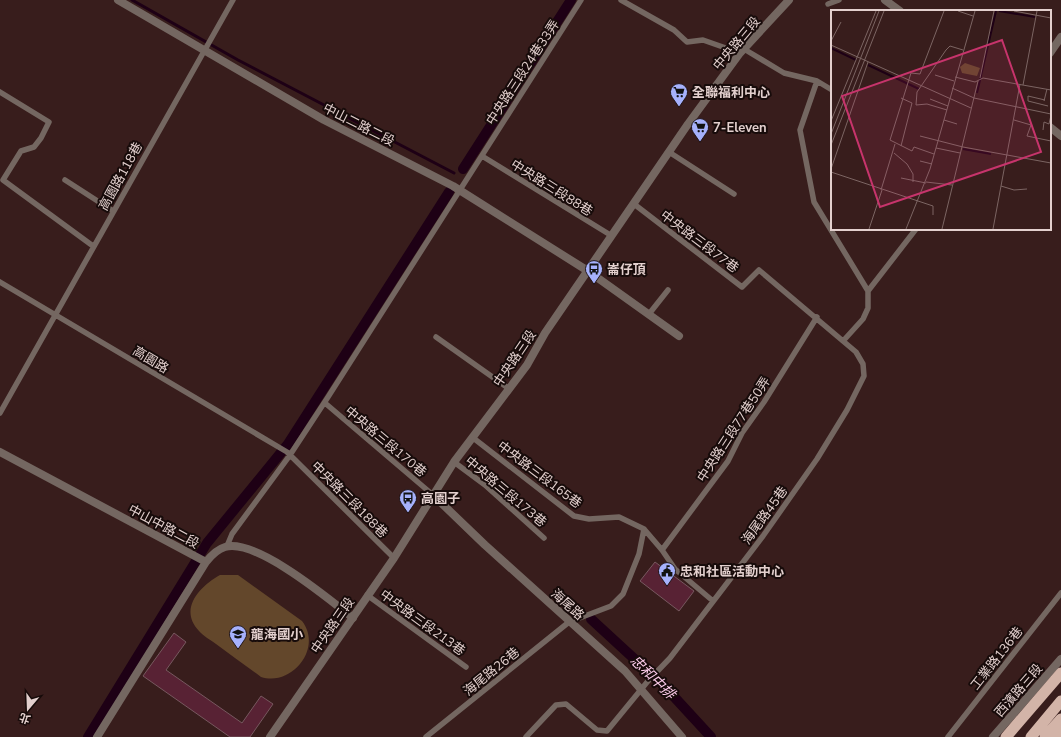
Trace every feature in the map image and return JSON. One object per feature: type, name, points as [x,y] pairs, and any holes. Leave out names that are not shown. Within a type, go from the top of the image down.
[{"type":"highway","points":[[1006,737],[1061,673]]},
{"type":"highway","points":[[1030,737],[1061,701]]},
{"type":"highway","points":[[1045,737],[1061,719]]},
{"type":"highway","points":[[1056,737],[1061,731]]},
{"type":"street","name":"中山二路二段","points":[[118,0],[324,120],[459,190],[588,271],[679,336]]},
{"type":"street","name":"中央路三段","points":[[270,737],[394,558],[454,462],[527,364],[545,333],[669,152],[742,51],[789,0]]},
{"type":"street","points":[[885,0],[899,10]]},
{"type":"street","points":[[1051,52],[1061,37]]},
{"type":"street","points":[[1051,128],[1060,132]]},
{"type":"street","name":"中山中路二段","points":[[0,452],[203,561],[221,548],[227,546]]},
{"type":"street","name":"海尾路","points":[[433,495],[569,622],[615,661],[682,737]]},
{"type":"street","points":[[227,546],[247,549],[287,569],[353,618]]},
{"type":"street","points":[[97,737],[203,561]]},
{"type":"street","name":"西濱路三段","points":[[993,737],[1061,658]]},
{"type":"lane","name":"高園路118巷","points":[[0,413],[54,314],[233,0]]},
{"type":"lane","name":"中央路三段24巷33弄","points":[[227,546],[232,534],[325,403],[581,0]]},
{"type":"lane","points":[[621,0],[674,30],[687,42],[703,40],[742,51],[784,73],[816,81],[831,89]]},
{"type":"lane","points":[[828,4],[839,0]]},
{"type":"lane","points":[[816,81],[800,130],[814,202],[868,291],[868,308],[863,319],[844,340]]},
{"type":"lane","points":[[0,92],[49,122],[41,138],[34,147],[21,151],[3,180],[93,246]]},
{"type":"lane","points":[[669,152],[734,194]]},
{"type":"lane","name":"中央路三段88巷","points":[[482,156],[612,236]]},
{"type":"lane","points":[[65,180],[113,211]]},
{"type":"lane","name":"中央路三段77巷","points":[[634,204],[742,287],[759,270],[844,340]]},
{"type":"lane","points":[[868,291],[915,230]]},
{"type":"lane","name":"高園路","points":[[0,282],[289,454]]},
{"type":"lane","points":[[649,314],[668,290]]},
{"type":"lane","name":"中央路三段77巷50弄","points":[[662,550],[728,461],[742,433],[764,402],[817,317]]},
{"type":"lane","points":[[436,337],[508,388]]},
{"type":"lane","name":"海尾路45巷","points":[[526,737],[556,705],[566,704],[597,730],[607,731],[648,681],[670,658],[763,536],[817,459],[847,410],[864,376],[863,364],[856,352],[844,340]]},
{"type":"lane","name":"中央路三段170巷","points":[[325,403],[433,495]]},
{"type":"lane","name":"中央路三段165巷","points":[[472,437],[574,516],[589,519],[619,517],[644,529]]},
{"type":"lane","name":"中央路三段188巷","points":[[289,454],[394,558]]},
{"type":"lane","name":"中央路三段173巷","points":[[454,462],[486,485],[544,538]]},
{"type":"lane","points":[[644,529],[662,550],[675,570],[713,601]]},
{"type":"lane","name":"海尾路26巷","points":[[426,737],[569,622],[611,606],[623,594],[639,554],[644,529]]},
{"type":"lane","name":"工業路136巷","points":[[948,737],[1061,593]]},
{"type":"lane","name":"中央路三段213巷","points":[[367,596],[466,667]]},
{"type":"shaded area","points":[[220,575],[238,575],[302,621],[308,632],[309,643],[301,663],[293,671],[273,679],[261,677],[199,631],[193,623],[191,615],[191,607],[194,599],[205,585]]},
{"type":"building","name":"忠和社區活動中心","points":[[655,562],[694,591],[679,611],[640,581]]},
{"type":"building","points":[[174,633],[186,642],[166,670],[242,723],[261,696],[273,704],[250,737],[230,737],[143,676]]},
{"type":"waterway","points":[[132,0],[238,60],[454,173]]},
{"type":"waterway","points":[[463,169],[571,0]]},
{"type":"waterway","points":[[88,737],[207,543],[288,444],[449,192]]},
{"type":"waterway","name":"忠和中排","points":[[591,619],[666,688],[711,737]]},
{"type":"place","name":"全聯福利中心","points":[[679,107]]},
{"type":"place","name":"7-Eleven","points":[[700,142]]},
{"type":"place","name":"崙仔頂","points":[[594,284]]},
{"type":"place","name":"高園子","points":[[408,513]]},
{"type":"place","name":"忠和社區活動中心","points":[[667,586]]},
{"type":"place","name":"龍海國小","points":[[238,649]]}]
